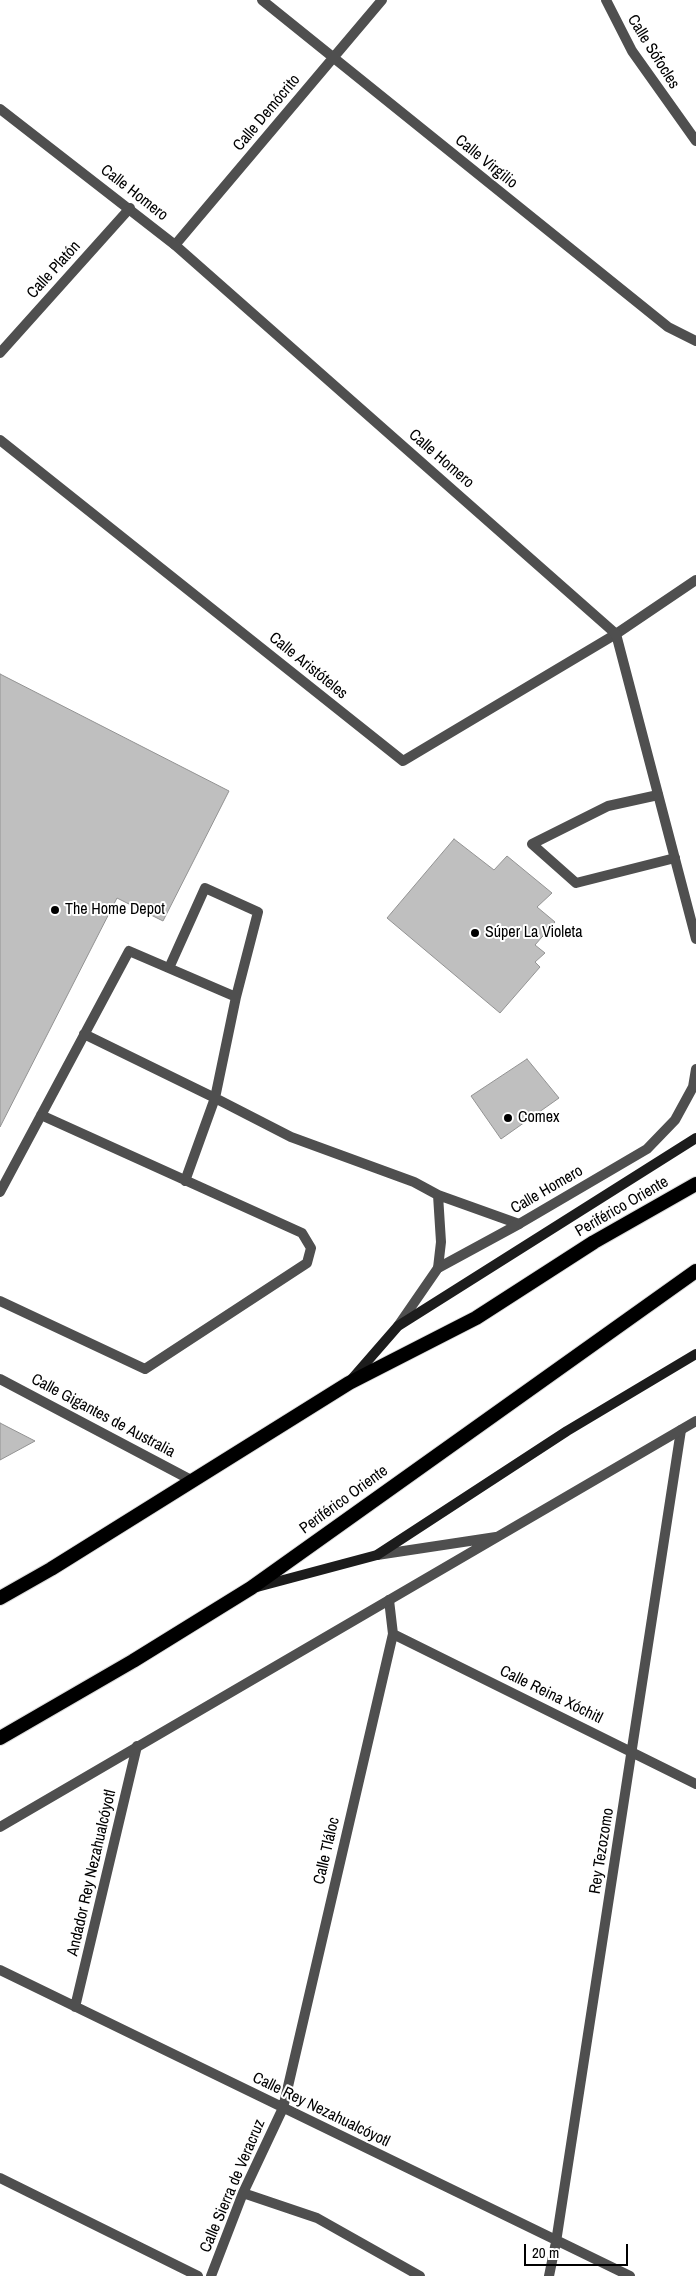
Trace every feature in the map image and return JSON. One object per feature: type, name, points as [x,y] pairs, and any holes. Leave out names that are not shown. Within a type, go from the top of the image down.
[{"type":"highway","name":"Periférico Oriente","points":[[0,1598],[51,1569],[349,1383],[476,1318],[594,1242],[696,1184]]},
{"type":"highway","name":"Periférico Oriente","points":[[0,1738],[133,1661],[251,1588],[696,1271]]},
{"type":"main road","points":[[349,1383],[398,1326],[696,1138]]},
{"type":"main road","points":[[251,1588],[377,1555],[567,1431],[696,1354]]},
{"type":"street","name":"Calle Virgilio","points":[[262,0],[668,327],[696,341]]},
{"type":"street","name":"Calle Demócrito","points":[[175,245],[382,0]]},
{"type":"street","name":"Calle Sófocles","points":[[606,0],[637,59],[696,141]]},
{"type":"street","name":"Calle Homero","points":[[0,109],[130,208],[175,245],[616,634]]},
{"type":"street","name":"Calle Platón","points":[[0,353],[130,208]]},
{"type":"street","name":"Calle Aristóteles","points":[[0,440],[402,761],[616,634]]},
{"type":"street","points":[[696,580],[616,634],[696,939]]},
{"type":"street","points":[[658,795],[608,806],[532,844],[576,883],[675,858]]},
{"type":"street","points":[[169,968],[205,888],[258,912],[236,997],[215,1098],[185,1180]]},
{"type":"street","points":[[0,1192],[129,951],[236,997]]},
{"type":"street","points":[[84,1034],[291,1137],[414,1182],[438,1195],[519,1224]]},
{"type":"street","name":"Calle Homero","points":[[398,1326],[438,1268],[519,1224],[647,1149],[676,1120],[693,1087],[696,1069]]},
{"type":"street","points":[[0,1301],[145,1369],[307,1263],[311,1248],[302,1233],[41,1115]]},
{"type":"street","points":[[438,1195],[441,1242],[438,1268]]},
{"type":"street","name":"Calle Gigantes de Australia","points":[[0,1379],[191,1480]]},
{"type":"street","points":[[0,1826],[502,1536],[696,1421]]},
{"type":"street","name":"Rey Tezozomo","points":[[549,2276],[556,2242],[681,1430]]},
{"type":"street","points":[[377,1555],[502,1536]]},
{"type":"street","name":"Calle Tláloc","points":[[283,2108],[393,1634],[389,1600]]},
{"type":"street","name":"Calle Reina Xóchitl","points":[[393,1634],[696,1784]]},
{"type":"street","name":"Andador Rey Nezahualcóyotl","points":[[75,2007],[137,1746]]},
{"type":"street","name":"Calle Rey Nezahualcóyotl","points":[[0,1970],[556,2242],[630,2276]]},
{"type":"street","name":"Calle Sierra de Veracruz","points":[[211,2276],[243,2193],[283,2108]]},
{"type":"street","points":[[0,2178],[198,2276]]},
{"type":"street","points":[[243,2193],[317,2218],[420,2276]]},
{"type":"building","name":"The Home Depot","points":[[0,674],[229,791],[163,921],[117,898],[0,1127]]},
{"type":"building","name":"Súper La Violeta","points":[[454,839],[494,870],[507,856],[552,893],[537,907],[555,922],[535,945],[545,953],[535,962],[540,967],[500,1013],[387,918]]},
{"type":"building","name":"Comex","points":[[527,1059],[559,1098],[501,1139],[471,1096]]},
{"type":"building","points":[[0,1423],[35,1441],[0,1460]]},
{"type":"place","name":"The Home Depot","points":[[55,910]]},
{"type":"place","name":"Súper La Violeta","points":[[475,933]]},
{"type":"place","name":"Comex","points":[[508,1118]]}]
